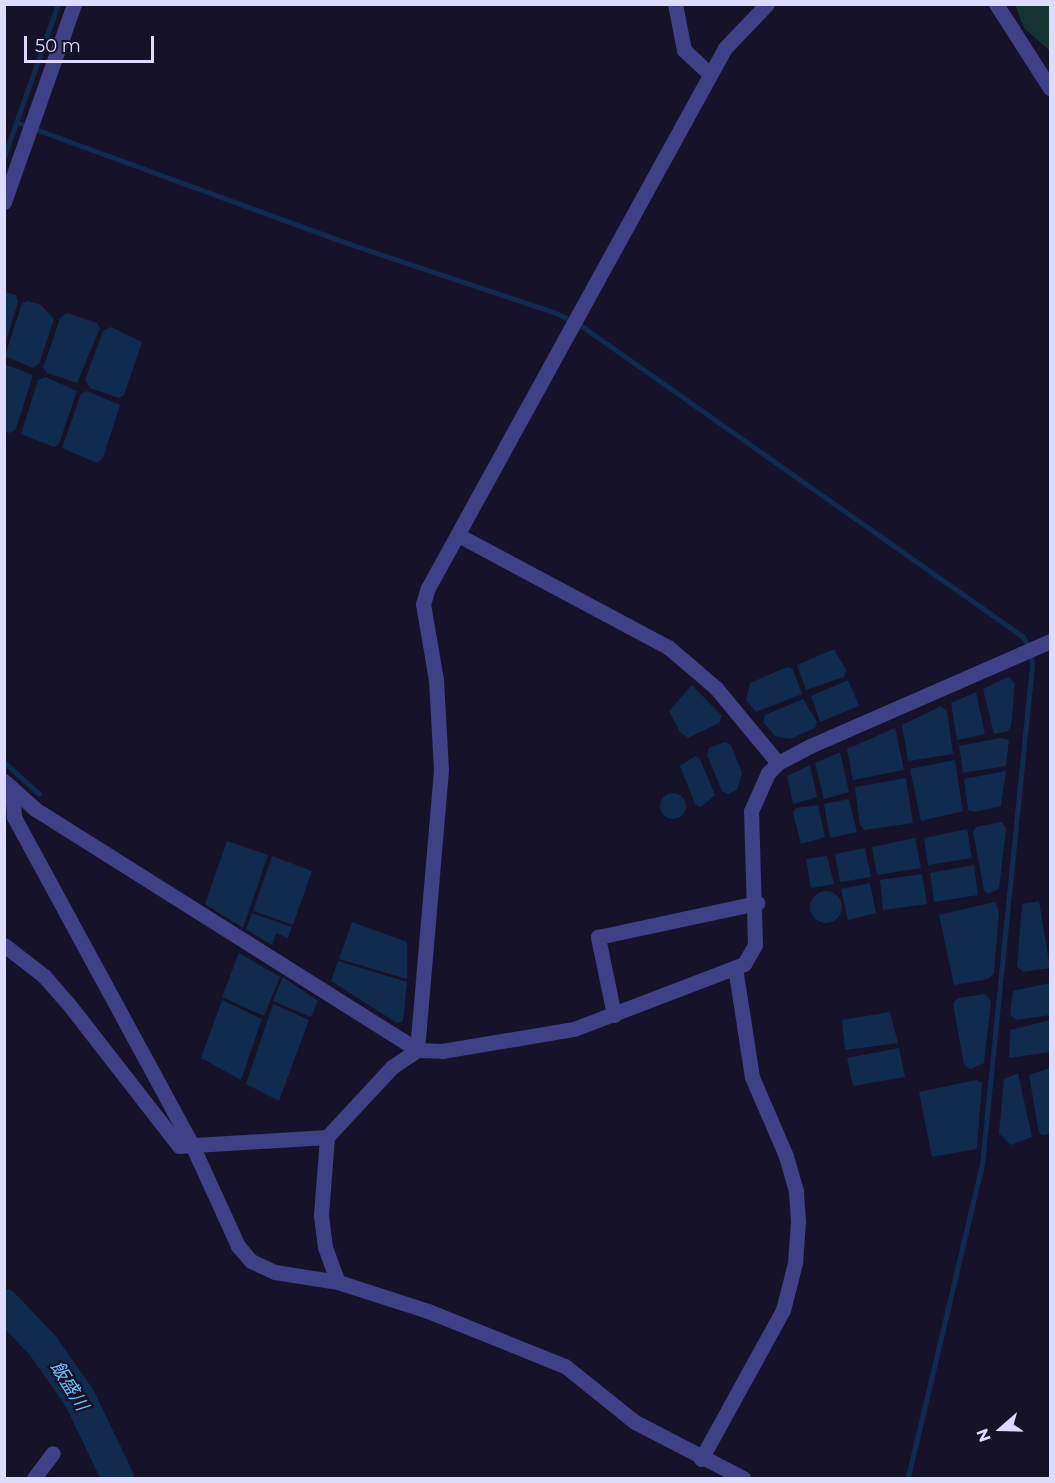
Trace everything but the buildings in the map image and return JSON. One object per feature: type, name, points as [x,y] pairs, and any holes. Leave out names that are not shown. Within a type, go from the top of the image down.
[{"type":"street","points":[[4,202],[74,4]]},
{"type":"street","points":[[675,4],[684,50],[711,74]]},
{"type":"street","points":[[417,1050],[441,770],[436,680],[423,604],[458,535],[725,48],[766,4]]},
{"type":"street","points":[[996,4],[1050,88]]},
{"type":"street","points":[[458,535],[668,647],[716,688],[778,763]]},
{"type":"street","points":[[8,784],[34,809],[417,1050],[442,1051],[544,1036],[614,1015],[744,964],[755,945],[757,903],[751,811],[760,785],[778,763],[1050,641]]},
{"type":"street","points":[[8,784],[14,817],[192,1145],[238,1246],[251,1261],[275,1272],[338,1282],[428,1311],[565,1366],[635,1422],[701,1459],[743,1479]]},
{"type":"street","points":[[614,1015],[598,937],[757,903]]},
{"type":"street","points":[[4,945],[44,976],[67,1002],[179,1146],[327,1137]]},
{"type":"street","points":[[701,1459],[783,1310],[795,1263],[798,1221],[796,1191],[786,1156],[752,1077],[735,967]]},
{"type":"street","points":[[338,1282],[325,1247],[321,1215],[327,1137],[392,1066],[417,1050]]},
{"type":"street","points":[[34,1479],[53,1453]]},
{"type":"green space","points":[[1015,5],[1050,5],[1050,51],[1024,28]]},
{"type":"water","points":[[5,292],[16,295],[18,302],[5,344]]},
{"type":"water","points":[[28,301],[41,305],[54,319],[39,364],[33,368],[5,356],[22,303]]},
{"type":"water","points":[[67,313],[97,323],[100,328],[77,383],[47,373],[43,368],[60,318]]},
{"type":"water","points":[[111,327],[142,342],[124,395],[119,398],[90,388],[85,380],[103,331]]},
{"type":"water","points":[[4,364],[33,375],[16,429],[10,433],[5,431]]},
{"type":"water","points":[[46,377],[77,391],[59,444],[54,447],[21,434],[38,380]]},
{"type":"water","points":[[87,391],[120,405],[103,458],[97,463],[62,448],[81,394]]},
{"type":"water","points":[[834,649],[846,670],[844,677],[806,690],[797,665]]},
{"type":"water","points":[[787,667],[793,669],[802,694],[756,712],[746,700],[750,683]]},
{"type":"water","points":[[1008,677],[1015,683],[1011,726],[1008,731],[994,734],[983,689]]},
{"type":"water","points":[[848,680],[859,706],[820,722],[811,696]]},
{"type":"water","points":[[692,685],[722,716],[719,723],[688,738],[680,732],[669,711]]},
{"type":"water","points":[[976,692],[985,734],[957,740],[951,703]]},
{"type":"water","points":[[803,699],[817,722],[815,728],[790,739],[775,736],[763,722],[765,715]]},
{"type":"water","points":[[941,706],[947,711],[953,754],[908,761],[902,725]]},
{"type":"water","points":[[895,728],[904,770],[853,780],[847,749]]},
{"type":"water","points":[[1000,738],[1009,740],[1006,766],[963,773],[959,746]]},
{"type":"water","points":[[725,742],[731,745],[742,773],[737,790],[728,794],[722,791],[707,755],[709,748]]},
{"type":"water","points":[[840,752],[849,792],[824,799],[815,763]]},
{"type":"water","points":[[695,756],[700,759],[715,795],[701,807],[695,804],[680,766]]},
{"type":"water","points":[[955,760],[963,811],[921,821],[910,769]]},
{"type":"water","points":[[810,765],[817,797],[793,804],[787,776]]},
{"type":"water","points":[[1006,771],[1001,806],[974,812],[968,810],[964,779]]},
{"type":"water","points":[[906,778],[913,823],[864,830],[860,825],[855,787]]},
{"type":"water","points":[[673,793],[682,797],[686,806],[682,815],[673,819],[664,815],[660,806],[664,797]]},
{"type":"water","points":[[849,799],[857,832],[830,838],[824,804]]},
{"type":"water","points":[[818,805],[825,837],[801,844],[793,813],[796,808]]},
{"type":"water","points":[[1002,822],[1006,829],[999,889],[988,894],[984,890],[973,832],[976,827]]},
{"type":"water","points":[[967,829],[972,858],[928,865],[924,838]]},
{"type":"water","points":[[915,838],[921,868],[877,875],[872,847]]},
{"type":"water","points":[[227,841],[268,855],[243,928],[205,904]]},
{"type":"water","points":[[865,848],[871,877],[840,882],[835,854]]},
{"type":"water","points":[[272,856],[312,871],[293,925],[253,911]]},
{"type":"water","points":[[827,856],[834,884],[811,888],[806,859]]},
{"type":"water","points":[[974,865],[978,895],[934,902],[930,873]]},
{"type":"water","points":[[922,874],[927,904],[883,910],[880,880]]},
{"type":"water","points":[[870,883],[876,913],[848,920],[841,889]]},
{"type":"water","points":[[826,891],[837,896],[842,907],[837,918],[826,923],[815,918],[810,907],[815,896]]},
{"type":"water","points":[[1039,901],[1050,968],[1023,972],[1017,966],[1022,904]]},
{"type":"water","points":[[995,902],[999,912],[994,974],[988,979],[954,985],[939,915]]},
{"type":"water","points":[[252,913],[292,927],[288,938],[276,933],[272,945],[246,929]]},
{"type":"water","points":[[352,922],[407,942],[407,979],[339,959]]},
{"type":"water","points":[[239,953],[280,977],[264,1016],[222,997]]},
{"type":"water","points":[[338,961],[407,982],[403,1021],[397,1023],[331,981]]},
{"type":"water","points":[[283,977],[318,1001],[311,1017],[273,1001]]},
{"type":"water","points":[[1050,983],[1050,1015],[1017,1020],[1010,1015],[1013,991]]},
{"type":"water","points":[[985,994],[991,1001],[984,1063],[970,1069],[964,1065],[953,1003],[958,998]]},
{"type":"water","points":[[222,1000],[262,1019],[241,1080],[201,1058]]},
{"type":"water","points":[[273,1004],[309,1020],[279,1101],[246,1084]]},
{"type":"water","points":[[890,1012],[898,1043],[845,1050],[842,1020]]},
{"type":"water","points":[[1050,1020],[1050,1052],[1009,1058],[1010,1030]]},
{"type":"water","points":[[899,1048],[905,1077],[853,1086],[847,1058]]},
{"type":"water","points":[[1050,1068],[1050,1134],[1043,1135],[1039,1133],[1029,1075]]},
{"type":"water","points":[[1018,1073],[1032,1137],[1011,1145],[999,1133],[1004,1079]]},
{"type":"water","points":[[976,1080],[982,1083],[977,1149],[932,1157],[919,1092]]},
{"type":"waterway","points":[[4,157],[58,4]]},
{"type":"waterway","points":[[16,122],[344,242],[556,313],[583,327],[1022,636],[1030,648],[1032,665],[982,1164],[908,1478]]},
{"type":"waterway","points":[[4,762],[39,794]]},
{"type":"waterway","name":"飯盛川","points":[[4,1305],[43,1346],[79,1397],[118,1478]]}]
